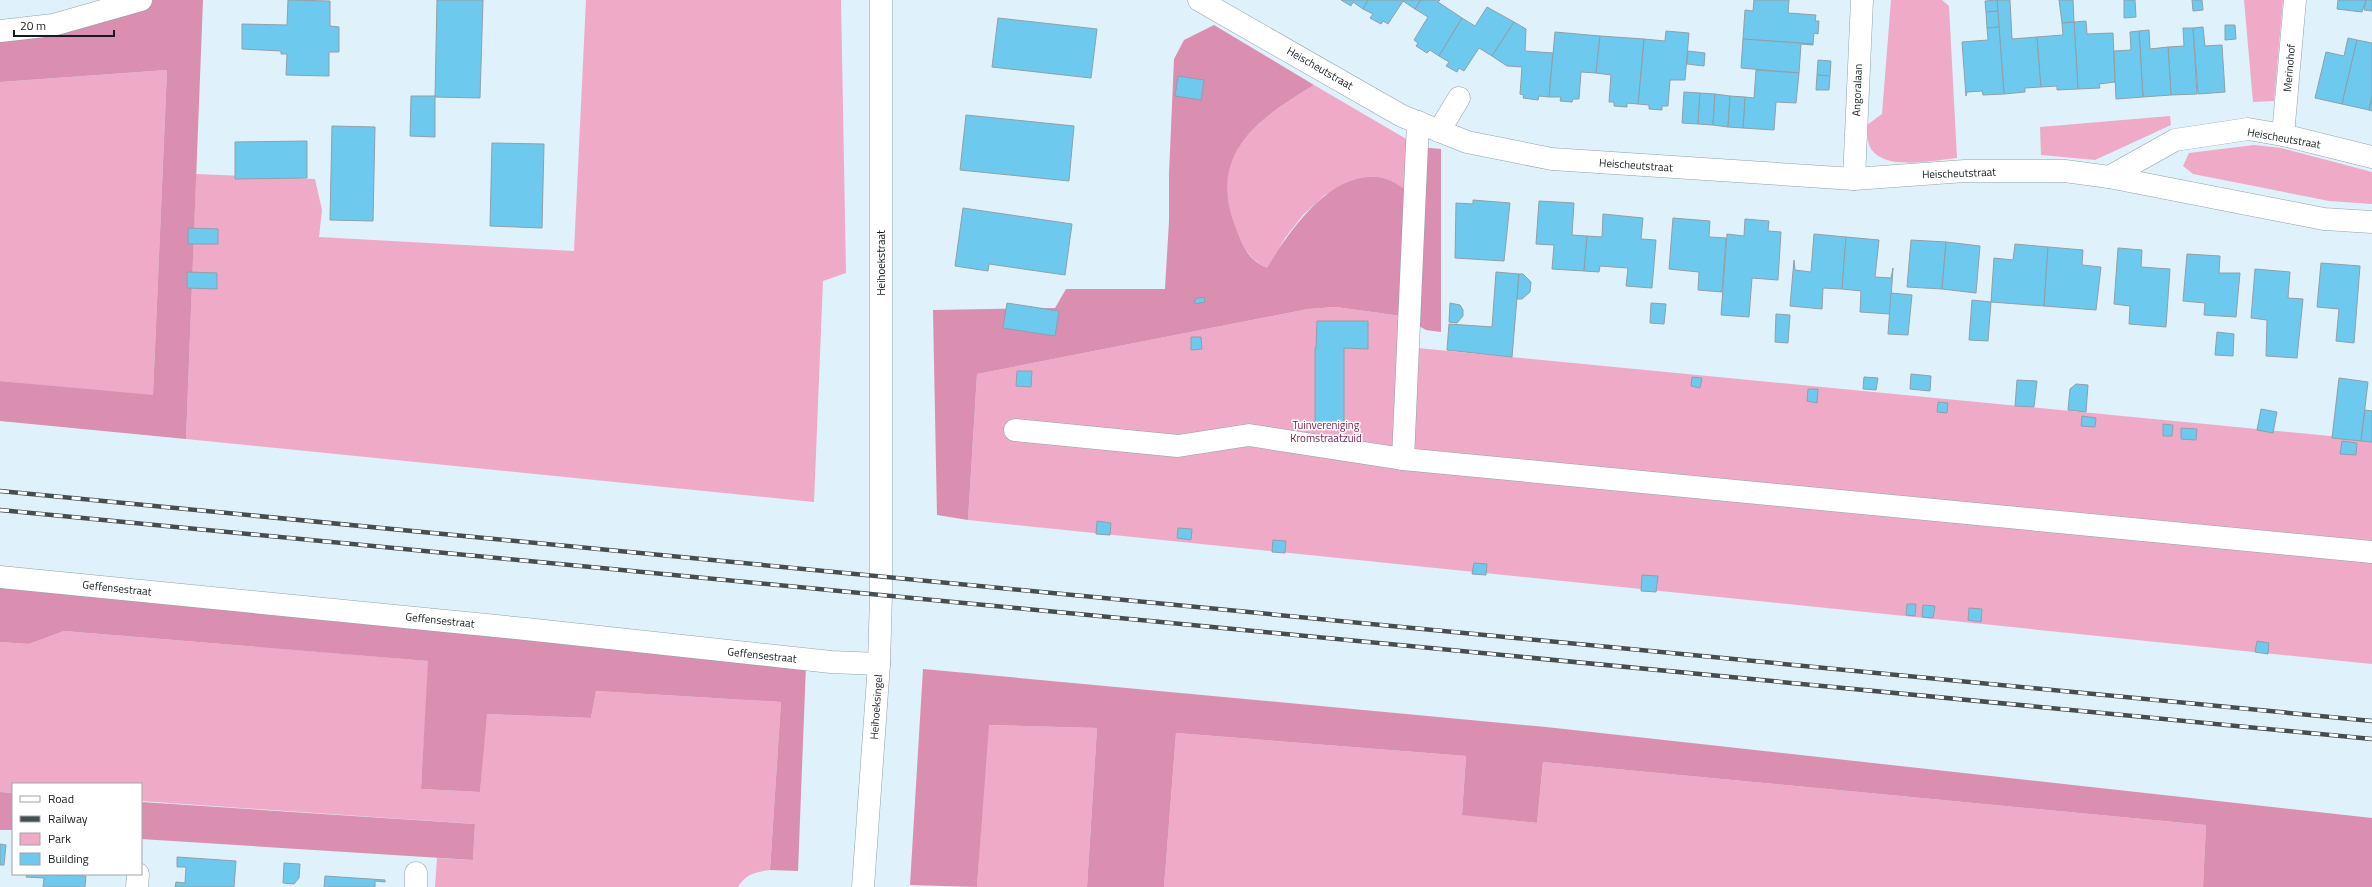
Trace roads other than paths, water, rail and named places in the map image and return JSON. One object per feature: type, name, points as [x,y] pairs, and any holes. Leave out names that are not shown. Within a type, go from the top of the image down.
[{"type":"street","points":[[0,31],[53,25],[141,0]]},
{"type":"street","name":"Heihoekstraat","points":[[880,0],[882,526]]},
{"type":"street","name":"Heischeutstraat","points":[[1199,0],[1402,116],[1467,142],[1552,159],[1854,179],[1966,171],[2065,171],[2324,219],[2372,222]]},
{"type":"street","name":"Angoralaan","points":[[1854,179],[1862,0]]},
{"type":"street","name":"Merinohof","points":[[2283,136],[2295,0]]},
{"type":"street","points":[[1439,131],[1459,98]]},
{"type":"street","points":[[1404,459],[1418,122]]},
{"type":"street","name":"Heischeutstraat","points":[[2109,178],[2174,140],[2248,130],[2283,136],[2372,157]]},
{"type":"street","points":[[1015,430],[1178,446],[1249,435],[1404,459],[2372,552]]},
{"type":"street","name":"Heihoeksingel","points":[[864,887],[879,664],[882,526]]},
{"type":"street","name":"Geffensestraat","points":[[0,577],[526,629],[832,662],[879,664]]},
{"type":"street","points":[[137,887],[138,875]]},
{"type":"railway","points":[[0,491],[2372,721]]},
{"type":"railway","points":[[0,510],[2372,739]]},
{"type":"park label","name":"Tuinvereniging Kromstraatzuid","points":[[1326,431]]}]
